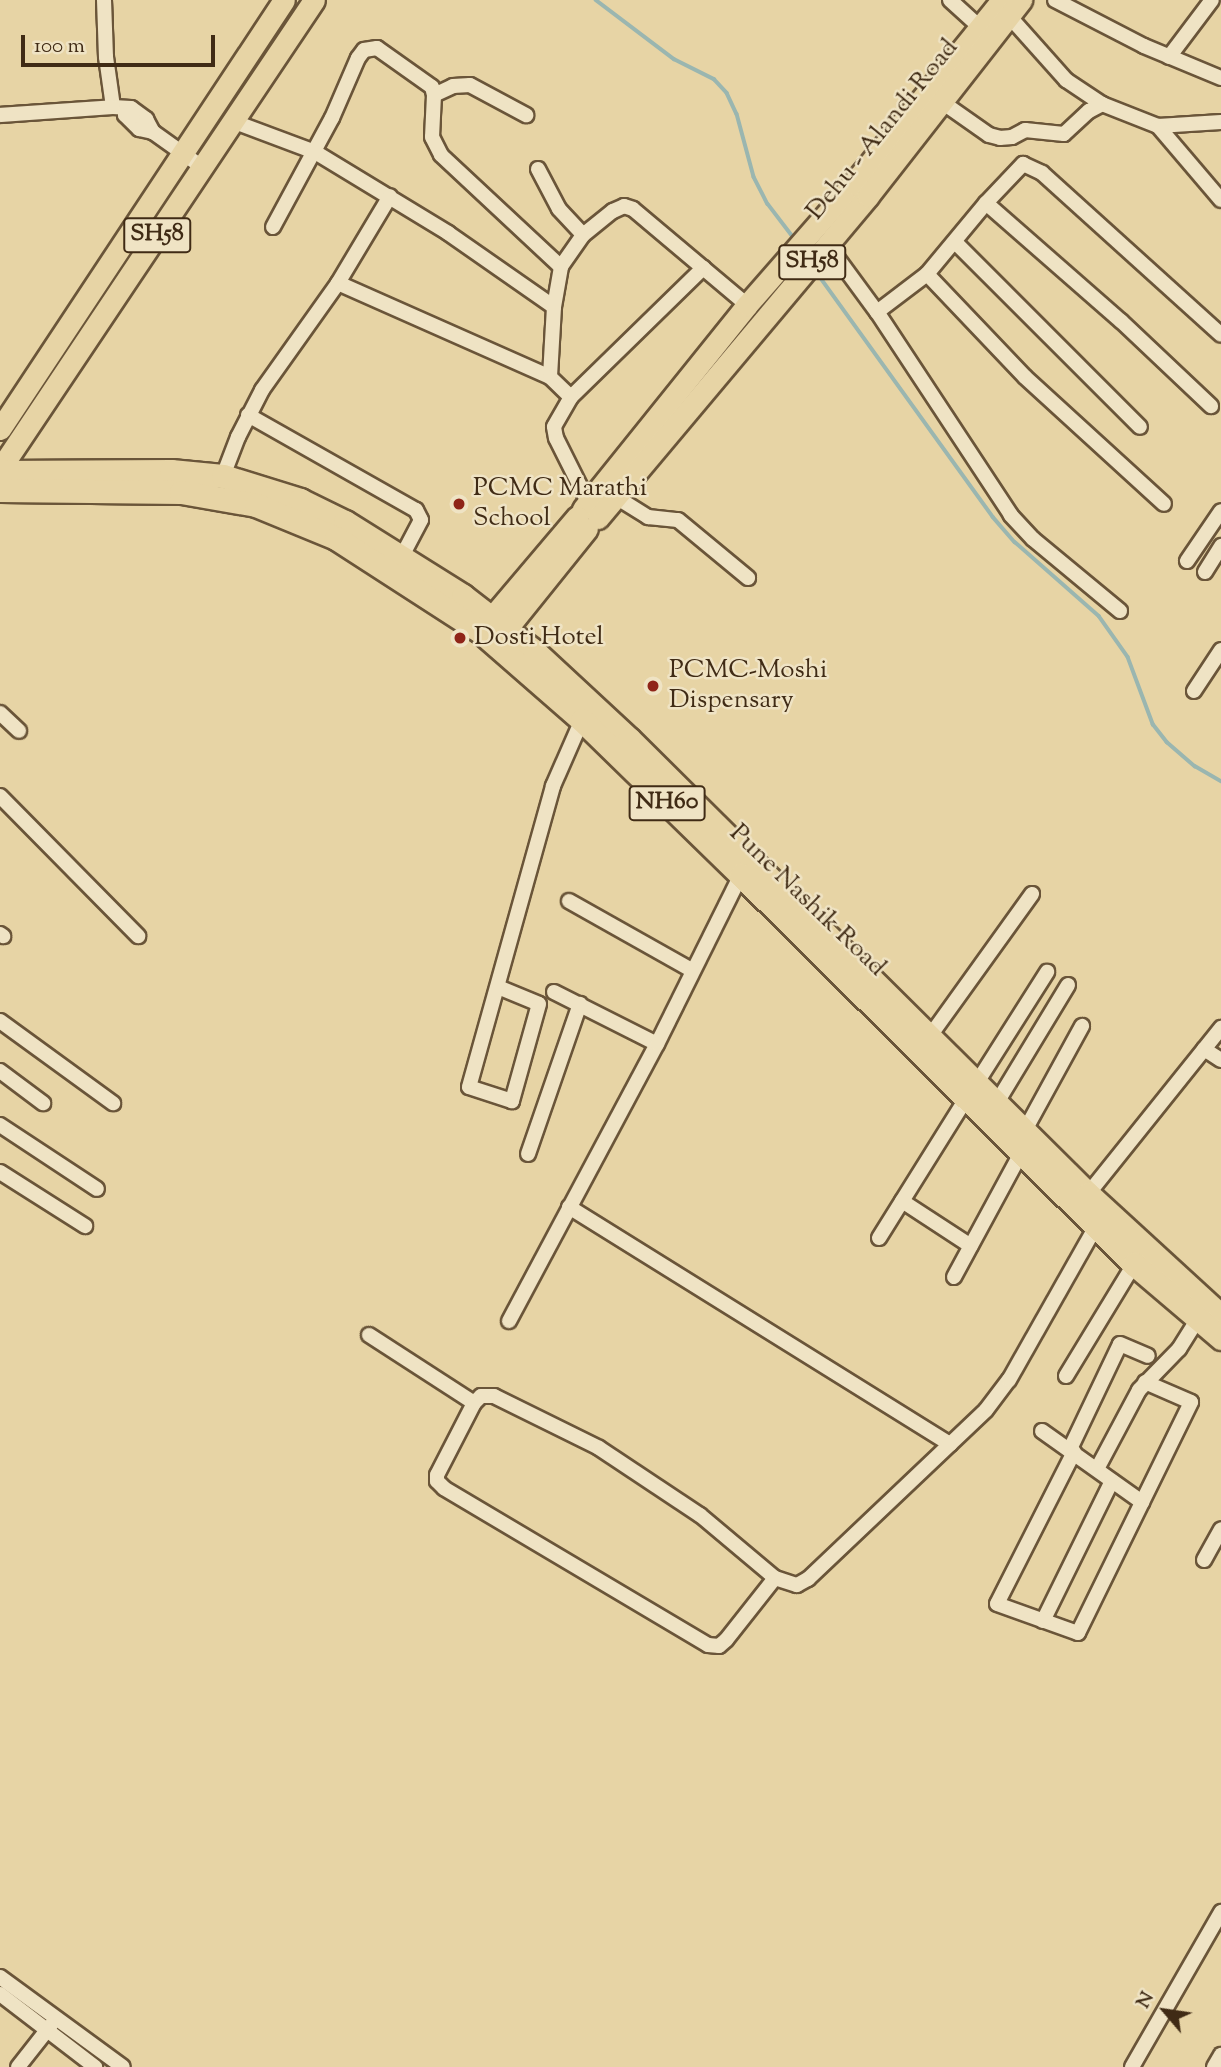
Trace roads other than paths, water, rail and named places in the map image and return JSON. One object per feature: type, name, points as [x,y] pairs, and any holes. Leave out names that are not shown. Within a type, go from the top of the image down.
[{"type":"highway","name":"Pune Nashik Road","points":[[0,470],[170,471],[223,476],[300,500],[402,556],[629,739],[930,1036],[971,1091],[996,1104],[1023,1142],[1088,1194],[1221,1316]]},
{"type":"highway","name":"Pune Nashik Road","points":[[0,490],[181,492],[256,505],[336,538],[494,630],[741,875],[1023,1142],[1096,1226],[1134,1264],[1221,1338]]},
{"type":"main road","name":"SH58","points":[[0,429],[284,0]]},
{"type":"main road","name":"SH58","points":[[0,470],[314,0]]},
{"type":"main road","name":"Dehu - Alandi Road","points":[[494,630],[587,515],[747,305],[1010,5]]},
{"type":"main road","name":"Dehu - Alandi Road","points":[[587,515],[616,497],[827,244],[942,102],[986,32]]},
{"type":"street","points":[[104,0],[106,57],[119,107],[139,128],[153,132],[202,167]]},
{"type":"street","points":[[950,0],[986,32]]},
{"type":"street","points":[[1055,0],[1169,57],[1221,78]]},
{"type":"street","points":[[1169,57],[1213,0],[1221,5]]},
{"type":"street","points":[[1010,5],[1066,80],[1102,104],[1157,126],[1217,123],[1221,136]]},
{"type":"street","points":[[273,227],[315,152],[364,50],[377,48],[424,80],[434,95],[432,137],[435,147],[561,267]]},
{"type":"street","points":[[434,95],[453,86],[470,85],[526,115]]},
{"type":"street","points":[[942,102],[989,135],[1000,138],[1012,137],[1025,130],[1064,134],[1089,111],[1102,104]]},
{"type":"street","points":[[0,115],[119,107]]},
{"type":"street","points":[[232,121],[315,152],[390,196],[554,307]]},
{"type":"street","points":[[1157,126],[1210,191],[1221,200]]},
{"type":"street","points":[[877,312],[927,275],[956,243],[986,203],[1023,164],[1031,165],[1221,335]]},
{"type":"street","points":[[537,169],[549,185],[559,209],[583,235]]},
{"type":"street","points":[[223,476],[248,415],[262,390],[338,283],[390,196]]},
{"type":"street","points":[[986,203],[1112,312],[1211,406]]},
{"type":"street","points":[[550,377],[554,307],[561,267],[583,235],[625,206],[633,209],[747,305]]},
{"type":"street","points":[[956,243],[1140,428]]},
{"type":"street","points":[[827,244],[877,312],[1011,515],[1033,539],[1120,611]]},
{"type":"street","points":[[587,515],[556,438],[554,426],[571,397],[703,268]]},
{"type":"street","points":[[927,275],[1025,377],[1164,503]]},
{"type":"street","points":[[338,283],[550,377],[571,397]]},
{"type":"street","points":[[248,415],[416,510],[421,520],[402,556]]},
{"type":"street","points":[[616,497],[648,517],[678,520],[748,578]]},
{"type":"street","points":[[1187,561],[1221,511]]},
{"type":"street","points":[[1205,572],[1221,546]]},
{"type":"street","points":[[1194,691],[1221,650]]},
{"type":"street","points":[[0,713],[19,731]]},
{"type":"street","points":[[498,986],[539,1004],[512,1101],[469,1087],[553,786],[582,720]]},
{"type":"street","points":[[0,796],[138,936]]},
{"type":"street","points":[[509,1321],[657,1044],[741,875]]},
{"type":"street","points":[[930,1036],[1032,894]]},
{"type":"street","points":[[569,901],[693,971]]},
{"type":"street","points":[[879,1238],[1047,972]]},
{"type":"street","points":[[996,1104],[1068,985]]},
{"type":"street","points":[[554,992],[657,1044]]},
{"type":"street","points":[[528,1154],[580,1004]]},
{"type":"street","points":[[0,1021],[113,1102]]},
{"type":"street","points":[[954,1277],[1082,1026]]},
{"type":"street","points":[[1088,1194],[1221,1028]]},
{"type":"street","points":[[1204,1049],[1221,1060]]},
{"type":"street","points":[[0,1072],[43,1103]]},
{"type":"street","points":[[0,1125],[97,1189]]},
{"type":"street","points":[[0,1172],[85,1226]]},
{"type":"street","points":[[902,1201],[971,1246]]},
{"type":"street","points":[[569,1208],[950,1444]]},
{"type":"street","points":[[775,1578],[726,1640],[719,1646],[708,1645],[437,1481],[440,1467],[474,1403],[481,1396],[494,1395],[599,1448],[700,1515],[775,1578],[797,1585],[808,1579],[986,1410],[1009,1380],[1096,1226]]},
{"type":"street","points":[[1066,1376],[1134,1264]]},
{"type":"street","points":[[1097,1469],[1145,1382],[1179,1349],[1197,1320]]},
{"type":"street","points":[[369,1335],[474,1403]]},
{"type":"street","points":[[1145,1382],[1191,1402],[1079,1633],[997,1604],[1120,1344],[1147,1356]]},
{"type":"street","points":[[1042,1431],[1142,1502]]},
{"type":"street","points":[[1043,1621],[1112,1481]]},
{"type":"street","points":[[1204,1560],[1221,1529]]},
{"type":"street","points":[[1132,2067],[1221,1912]]},
{"type":"street","points":[[0,1977],[123,2067]]},
{"type":"street","points":[[0,1994],[94,2067]]},
{"type":"street","points":[[18,2067],[56,2018]]},
{"type":"street","points":[[1214,2067],[1221,2055]]},
{"type":"waterway","points":[[596,0],[674,59],[714,79],[727,93],[737,114],[754,177],[768,204],[794,238]]},
{"type":"waterway","points":[[815,270],[993,517],[1015,542],[1099,616],[1128,657],[1153,724],[1167,742],[1195,766],[1221,781]]},
{"type":"place","name":"PCMC Marathi School","points":[[459,504]]},
{"type":"place","name":"Dosti Hotel","points":[[460,638]]},
{"type":"place","name":"PCMC-Moshi Dispensary","points":[[653,686]]}]
